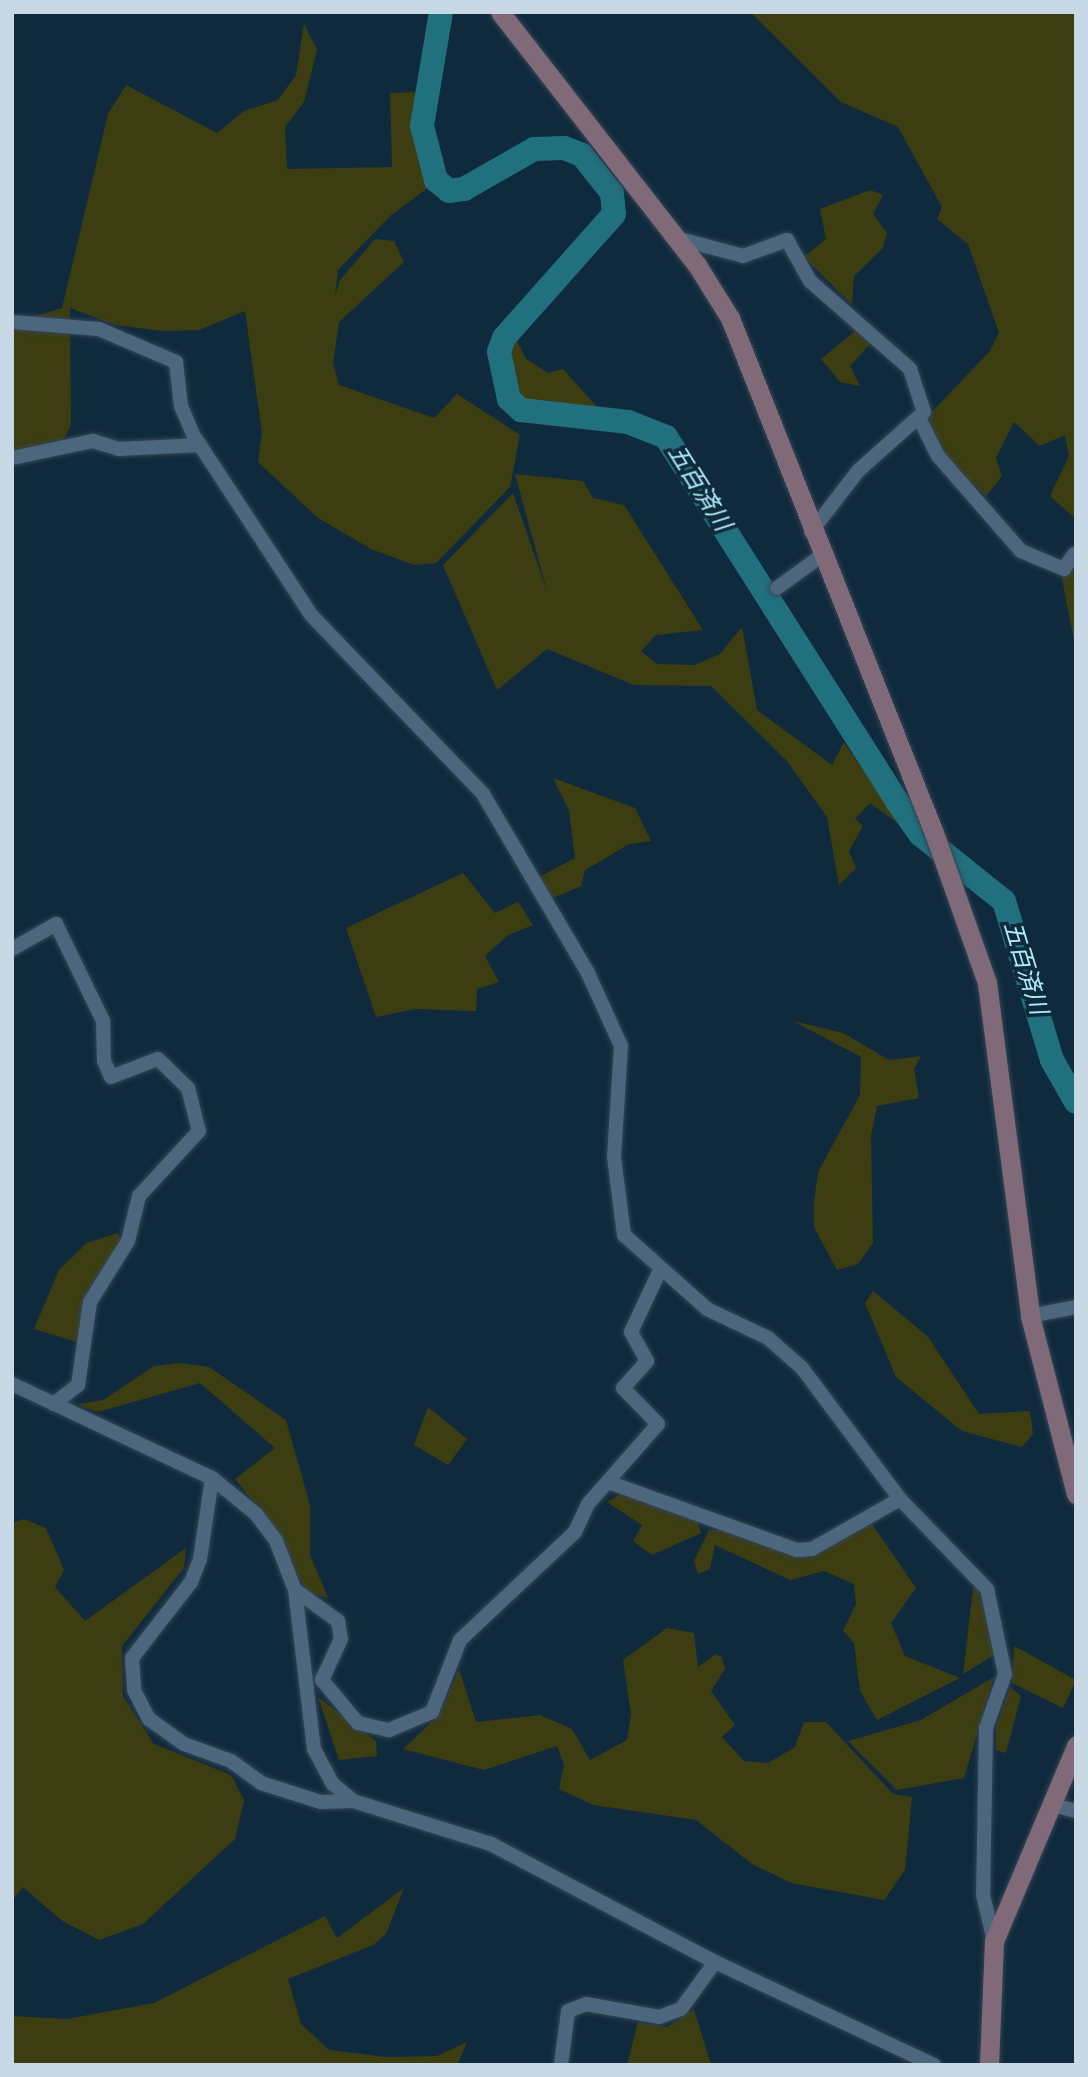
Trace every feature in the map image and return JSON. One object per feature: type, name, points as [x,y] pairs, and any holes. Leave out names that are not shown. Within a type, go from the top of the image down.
[{"type":"street","points":[[500,12],[676,238],[730,318],[811,532],[934,833],[975,940],[992,1013],[1030,1316],[1076,1494]]},
{"type":"street","points":[[676,238],[743,256],[787,240],[810,281],[910,369],[924,412],[858,471],[811,532]]},
{"type":"street","points":[[12,322],[79,325],[164,353],[176,362],[181,406],[200,444],[311,615],[483,794],[555,912],[621,1046],[614,1157],[624,1235],[660,1270],[707,1309],[783,1349],[900,1499],[974,1573],[997,1618],[1005,1674],[986,1728],[983,1895],[994,1941],[989,2065]]},
{"type":"street","points":[[919,418],[938,456],[1021,551],[1064,569],[1074,554]]},
{"type":"street","points":[[12,458],[93,441],[128,449],[200,444]]},
{"type":"street","points":[[777,588],[821,555]]},
{"type":"street","points":[[12,949],[56,924],[103,1021],[104,1061],[111,1077],[158,1059],[188,1088],[199,1131],[139,1196],[128,1241],[90,1303],[78,1385],[54,1404]]},
{"type":"street","points":[[295,1590],[338,1620],[341,1640],[322,1680],[327,1690],[358,1723],[389,1730],[432,1712],[460,1640],[575,1532],[608,1482],[658,1424],[623,1388],[647,1361],[631,1332],[660,1270]]},
{"type":"street","points":[[1030,1316],[1076,1307]]},
{"type":"street","points":[[12,1384],[212,1478],[240,1496],[263,1523],[295,1590],[310,1737],[333,1784],[353,1801]]},
{"type":"street","points":[[212,1478],[200,1559],[191,1582],[132,1658],[134,1690],[149,1719],[184,1744],[231,1761],[261,1783],[321,1802],[353,1801],[491,1844],[715,1962],[934,2065]]},
{"type":"street","points":[[608,1482],[797,1550],[812,1549],[900,1499]]},
{"type":"street","points":[[994,1941],[1076,1746]]},
{"type":"street","points":[[1051,1805],[1076,1811]]},
{"type":"street","points":[[561,2065],[568,2011],[586,2004],[659,2017],[681,2009],[715,1962]]},
{"type":"shaded area","points":[[750,12],[1076,12],[1076,519],[1050,496],[1069,456],[1065,435],[1040,446],[1014,422],[996,458],[1002,476],[986,496],[938,456],[926,418],[990,351],[999,333],[968,244],[937,219],[942,207],[898,127],[841,102]]},
{"type":"shaded area","points":[[304,24],[317,50],[304,102],[285,127],[287,169],[392,167],[390,93],[418,92],[417,144],[433,184],[390,216],[338,270],[335,295],[340,280],[375,239],[394,241],[404,262],[339,322],[333,363],[339,385],[434,418],[457,394],[520,435],[510,487],[436,563],[414,565],[371,549],[318,518],[258,462],[262,433],[245,311],[199,330],[162,331],[115,325],[70,308],[71,425],[61,445],[12,454],[12,323],[62,308],[108,114],[126,85],[217,133],[244,111],[278,100],[296,75]]},
{"type":"shaded area","points":[[870,190],[883,195],[873,214],[887,233],[882,249],[854,276],[852,305],[804,257],[826,239],[820,209]]},
{"type":"shaded area","points":[[859,328],[871,343],[850,366],[860,386],[840,382],[821,359]]},
{"type":"shaded area","points":[[517,341],[526,359],[548,373],[563,369],[599,409],[573,414],[517,400],[507,363],[507,346]]},
{"type":"shaded area","points":[[515,474],[583,481],[593,498],[624,505],[703,630],[656,635],[641,651],[657,664],[694,665],[720,654],[742,627],[757,710],[832,765],[844,742],[899,824],[870,803],[855,819],[863,826],[849,851],[856,868],[839,885],[827,817],[787,761],[711,686],[634,685],[547,649],[497,690],[443,565],[513,493],[547,591]]},
{"type":"shaded area","points":[[1076,552],[1076,651],[1060,568]]},
{"type":"shaded area","points":[[553,778],[635,808],[651,841],[629,844],[585,870],[581,886],[553,898],[539,877],[575,858],[569,810]]},
{"type":"shaded area","points":[[950,850],[997,886],[1025,927],[1061,1061],[1076,1085],[1076,1108],[1054,1079],[1004,910],[959,868]]},
{"type":"shaded area","points":[[463,873],[495,913],[518,902],[533,925],[508,935],[485,956],[499,982],[477,989],[476,1011],[415,1009],[376,1017],[346,928]]},
{"type":"shaded area","points":[[793,1021],[843,1033],[889,1060],[921,1056],[914,1069],[919,1098],[877,1106],[871,1136],[873,1243],[858,1264],[837,1270],[814,1227],[814,1201],[818,1172],[860,1095],[861,1057]]},
{"type":"shaded area","points":[[118,1233],[121,1242],[88,1292],[80,1343],[34,1329],[59,1270],[87,1243]]},
{"type":"shaded area","points":[[873,1291],[928,1337],[979,1414],[1030,1411],[1033,1434],[1022,1447],[962,1431],[896,1377],[865,1303]]},
{"type":"shaded area","points":[[179,1363],[209,1367],[286,1420],[310,1505],[310,1555],[328,1598],[306,1592],[272,1525],[235,1479],[275,1448],[200,1383],[98,1412],[77,1404],[103,1400],[154,1366]]},
{"type":"shaded area","points":[[428,1407],[467,1439],[448,1465],[414,1445]]},
{"type":"shaded area","points":[[620,1494],[697,1521],[701,1533],[652,1555],[633,1541],[642,1525],[607,1502]]},
{"type":"shaded area","points":[[24,1519],[46,1528],[64,1570],[55,1587],[85,1621],[186,1548],[184,1568],[122,1646],[123,1696],[154,1744],[231,1775],[244,1800],[235,1839],[143,1924],[99,1940],[61,1920],[23,1887],[12,1901],[12,1523]]},
{"type":"shaded area","points":[[870,1521],[916,1588],[891,1623],[905,1656],[960,1678],[877,1720],[860,1691],[854,1643],[843,1631],[856,1604],[854,1584],[824,1571],[790,1580],[715,1545],[710,1569],[698,1574],[694,1561],[709,1530],[733,1531],[796,1552]]},
{"type":"shaded area","points":[[977,1585],[996,1654],[963,1674],[973,1589]]},
{"type":"shaded area","points":[[667,1628],[694,1633],[698,1667],[716,1654],[722,1657],[725,1669],[711,1691],[735,1725],[722,1737],[744,1761],[768,1763],[795,1747],[804,1722],[826,1722],[893,1794],[912,1797],[905,1870],[884,1900],[791,1883],[752,1864],[696,1820],[593,1805],[559,1789],[564,1765],[557,1746],[484,1770],[403,1749],[439,1715],[459,1669],[476,1722],[540,1715],[572,1729],[590,1760],[627,1740],[631,1714],[623,1660]]},
{"type":"shaded area","points":[[1014,1646],[1076,1680],[1063,1708],[1012,1683]]},
{"type":"shaded area","points":[[994,1677],[964,1778],[897,1790],[848,1741],[921,1720]]},
{"type":"shaded area","points":[[1010,1687],[1021,1696],[1006,1753],[996,1750],[996,1726]]},
{"type":"shaded area","points":[[318,1697],[376,1741],[377,1756],[339,1760]]},
{"type":"shaded area","points":[[404,1888],[386,1934],[373,1945],[288,1979],[301,2024],[329,2050],[387,2057],[437,2056],[467,2042],[457,2065],[12,2065],[12,2016],[67,2019],[154,2003],[325,1916],[337,1938]]},
{"type":"shaded area","points":[[694,2009],[711,2065],[627,2065],[638,2022],[667,2027]]},
{"type":"waterway","name":"五百済川","points":[[441,12],[422,126],[436,180],[449,191],[464,189],[534,149],[564,148],[582,155],[612,193],[614,214],[504,338],[499,352],[509,399],[521,410],[628,422],[666,437],[920,834],[1004,901],[1052,1060],[1076,1102]]}]
